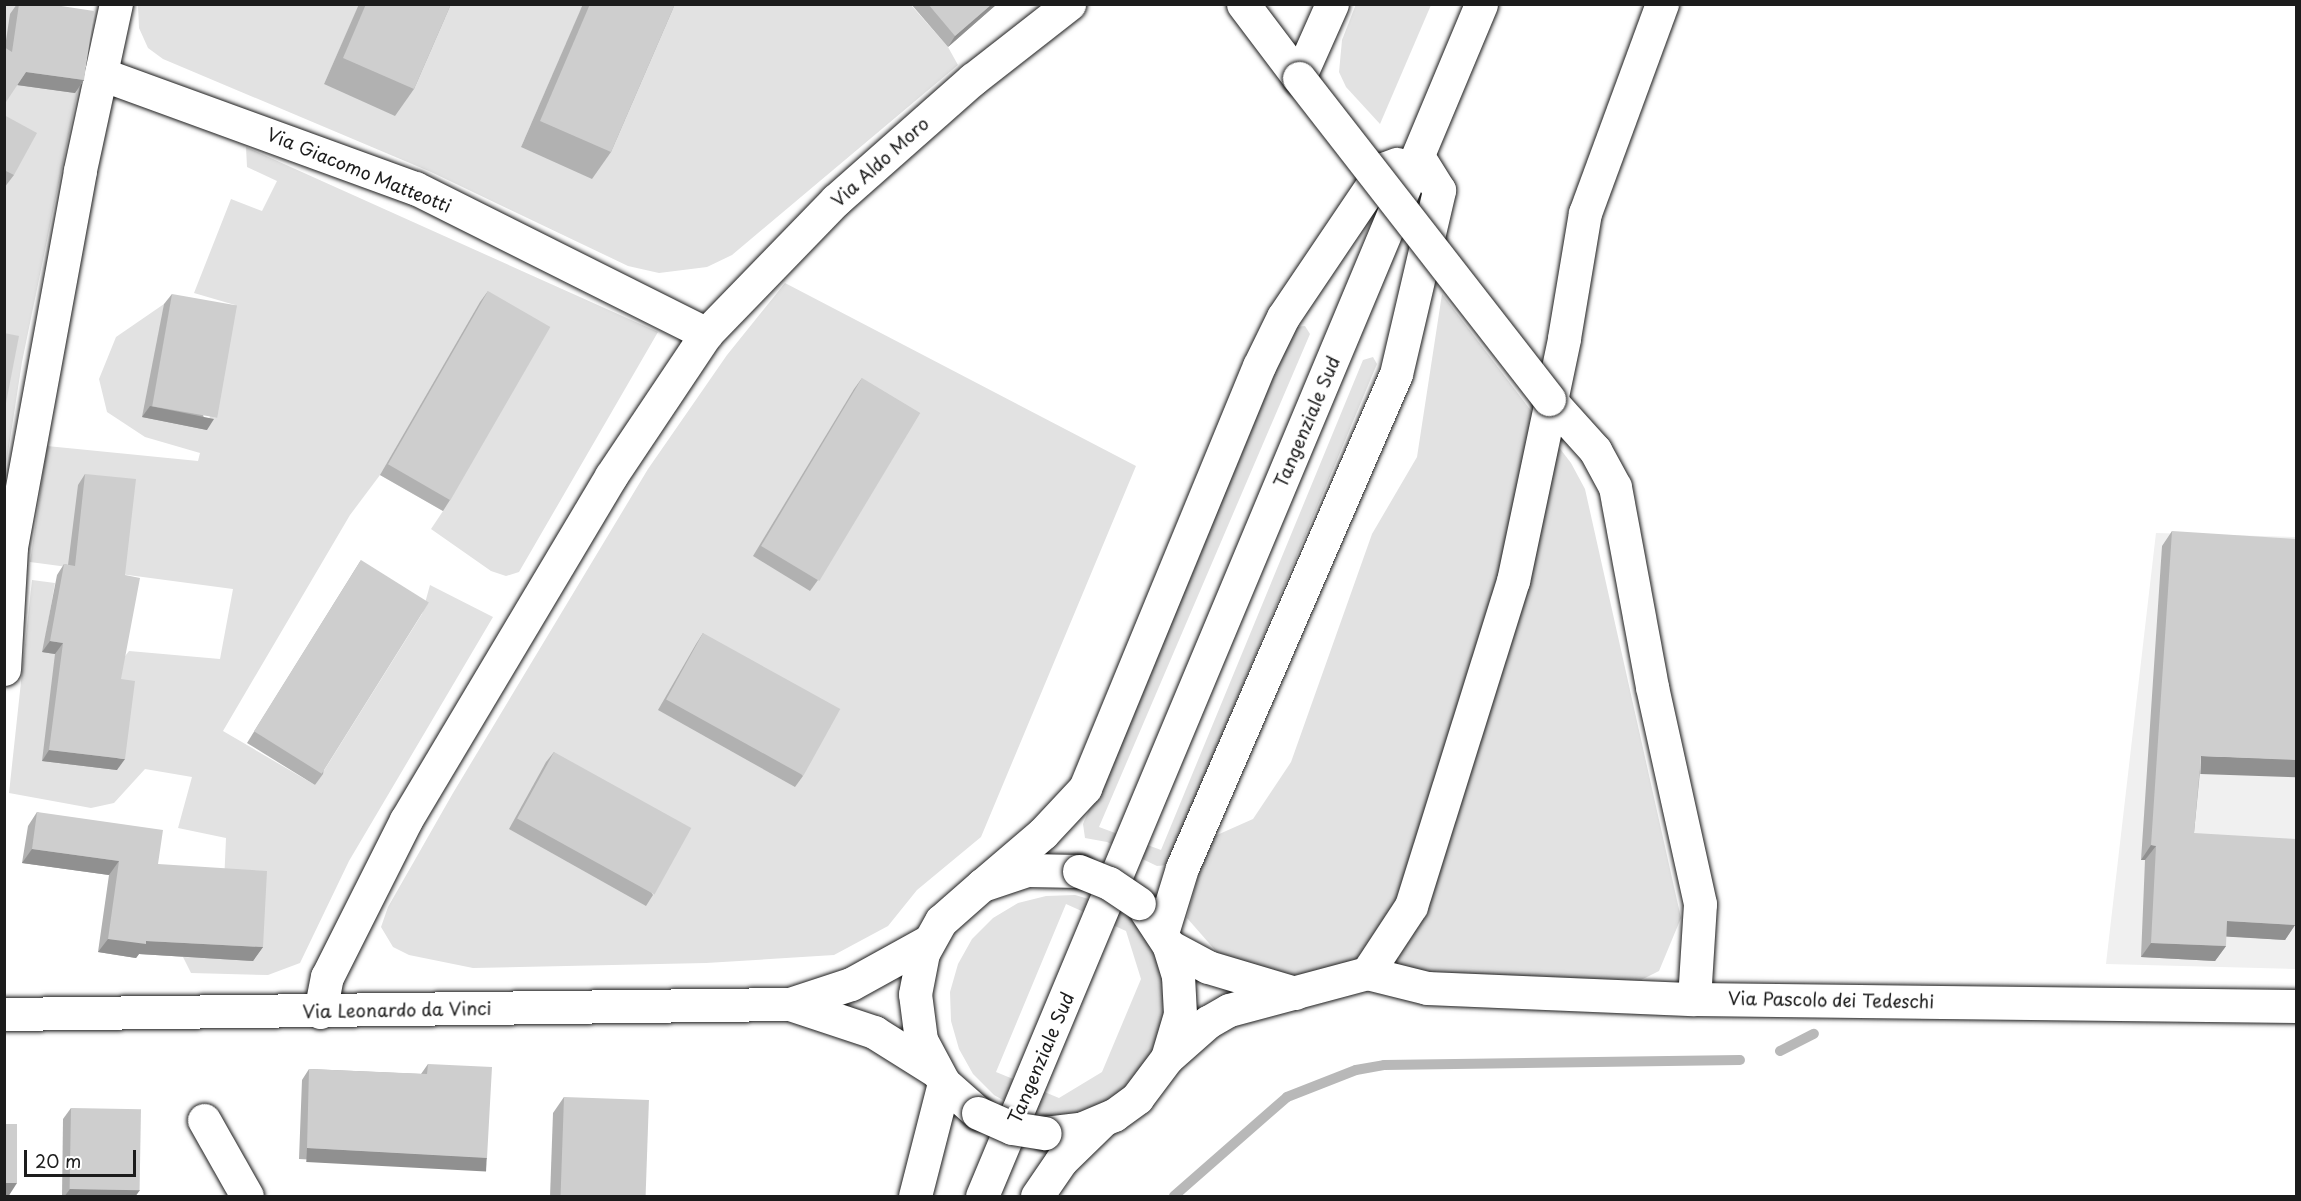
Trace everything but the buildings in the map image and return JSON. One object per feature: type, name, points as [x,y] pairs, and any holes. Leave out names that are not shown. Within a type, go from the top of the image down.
[{"type":"main road","points":[[4,669],[11,548],[116,4]]},
{"type":"main road","name":"Via Aldo Moro","points":[[320,1012],[327,977],[406,820],[611,476],[706,334],[836,200],[973,79],[1069,4]]},
{"type":"main road","points":[[1243,4],[1549,399],[1595,450],[1615,487],[1652,687],[1700,904],[1694,999]]},
{"type":"main road","points":[[1299,78],[1332,4]]},
{"type":"main road","name":"Tangenziale Sud","points":[[982,1197],[1481,4]]},
{"type":"main road","points":[[1037,1197],[1061,1161],[1102,1121],[1137,1098],[1167,1058],[1217,1016],[1242,1005],[1296,994],[1367,973],[1411,906],[1513,581],[1549,399],[1564,338],[1585,213],[1662,4]]},
{"type":"main road","name":"Via Giacomo Matteotti","points":[[101,74],[415,188],[706,334]]},
{"type":"main road","points":[[915,1197],[945,1083],[921,1040],[916,1017],[919,967],[929,941],[957,904],[1043,834],[1085,788],[1259,366],[1283,317],[1383,169],[1418,156],[1439,190],[1396,374],[1185,860],[1165,940]]},
{"type":"main road","points":[[982,885],[1004,875],[1041,868],[1079,871],[1108,883],[1139,903],[1165,940],[1180,1001],[1175,1037],[1167,1058]]},
{"type":"main road","points":[[1165,940],[1209,967],[1296,994]]},
{"type":"main road","name":"Via Leonardo da Vinci","points":[[4,1014],[320,1012],[790,1004],[851,984],[929,941]]},
{"type":"main road","name":"Via Pascolo dei Tedeschi","points":[[1367,973],[1427,988],[1694,999],[2296,1006]]},
{"type":"main road","name":"Via Leonardo da Vinci","points":[[790,1004],[874,1032],[999,1123],[1027,1131],[1062,1131],[1102,1121]]},
{"type":"main road","points":[[204,1120],[247,1197]]},
{"type":"shaded area","points":[[1356,4],[1431,5],[1380,124],[1346,87],[1339,72],[1342,40]]},
{"type":"shaded area","points":[[5,5],[94,12],[22,362],[5,472]]},
{"type":"shaded area","points":[[138,5],[359,5],[324,84],[444,5],[583,5],[521,147],[668,5],[911,5],[948,47],[958,65],[732,255],[707,267],[659,273],[628,266],[431,172],[163,59],[148,48],[139,28]]},
{"type":"shaded area","points":[[246,147],[658,332],[519,572],[506,576],[491,571],[431,529],[443,511],[380,475],[350,515],[223,731],[315,785],[422,614],[430,585],[493,617],[349,861],[300,963],[268,975],[191,973],[183,957],[253,960],[224,883],[226,838],[178,828],[192,777],[145,769],[114,803],[91,808],[9,793],[32,580],[55,583],[43,651],[118,665],[129,651],[220,659],[233,589],[30,562],[47,446],[198,461],[200,453],[145,437],[107,412],[99,379],[116,337],[164,304],[207,429],[235,305],[194,293],[231,199],[262,211],[277,181],[247,167]]},
{"type":"shaded area","points":[[785,283],[1136,466],[981,837],[917,890],[888,926],[834,955],[706,963],[473,968],[409,955],[393,947],[381,927],[388,907],[453,793],[648,469],[727,355]]},
{"type":"shaded area","points":[[1442,294],[1571,463],[1585,489],[1681,918],[1659,971],[1637,982],[1257,976],[1222,958],[1187,918],[1208,839],[1253,819],[1291,762],[1372,534],[1417,457]]},
{"type":"shaded area","points":[[1305,326],[1310,334],[1099,827],[1161,850],[1363,360],[1373,357],[1377,364],[1172,854],[1167,865],[1157,866],[1107,842],[1085,838],[1083,824],[1288,343],[1296,327]]},
{"type":"shaded area","points":[[2156,533],[2296,537],[2296,969],[2106,964]]},
{"type":"shaded area","points":[[1075,895],[1103,903],[1129,917],[1149,938],[1164,962],[1172,1019],[1130,1093],[1077,1116],[1047,1116],[1019,1109],[994,1095],[973,1074],[959,1049],[951,1021],[950,992],[958,964],[972,939],[993,918],[1018,903],[1046,896]],"holes":[[[1066,904],[1126,931],[1141,979],[1102,1072],[1059,1098],[996,1072]]]},
{"type":"waterway","points":[[1780,1051],[1814,1034]]},
{"type":"waterway","points":[[1174,1196],[1287,1097],[1356,1070],[1384,1065],[1740,1060]]}]
